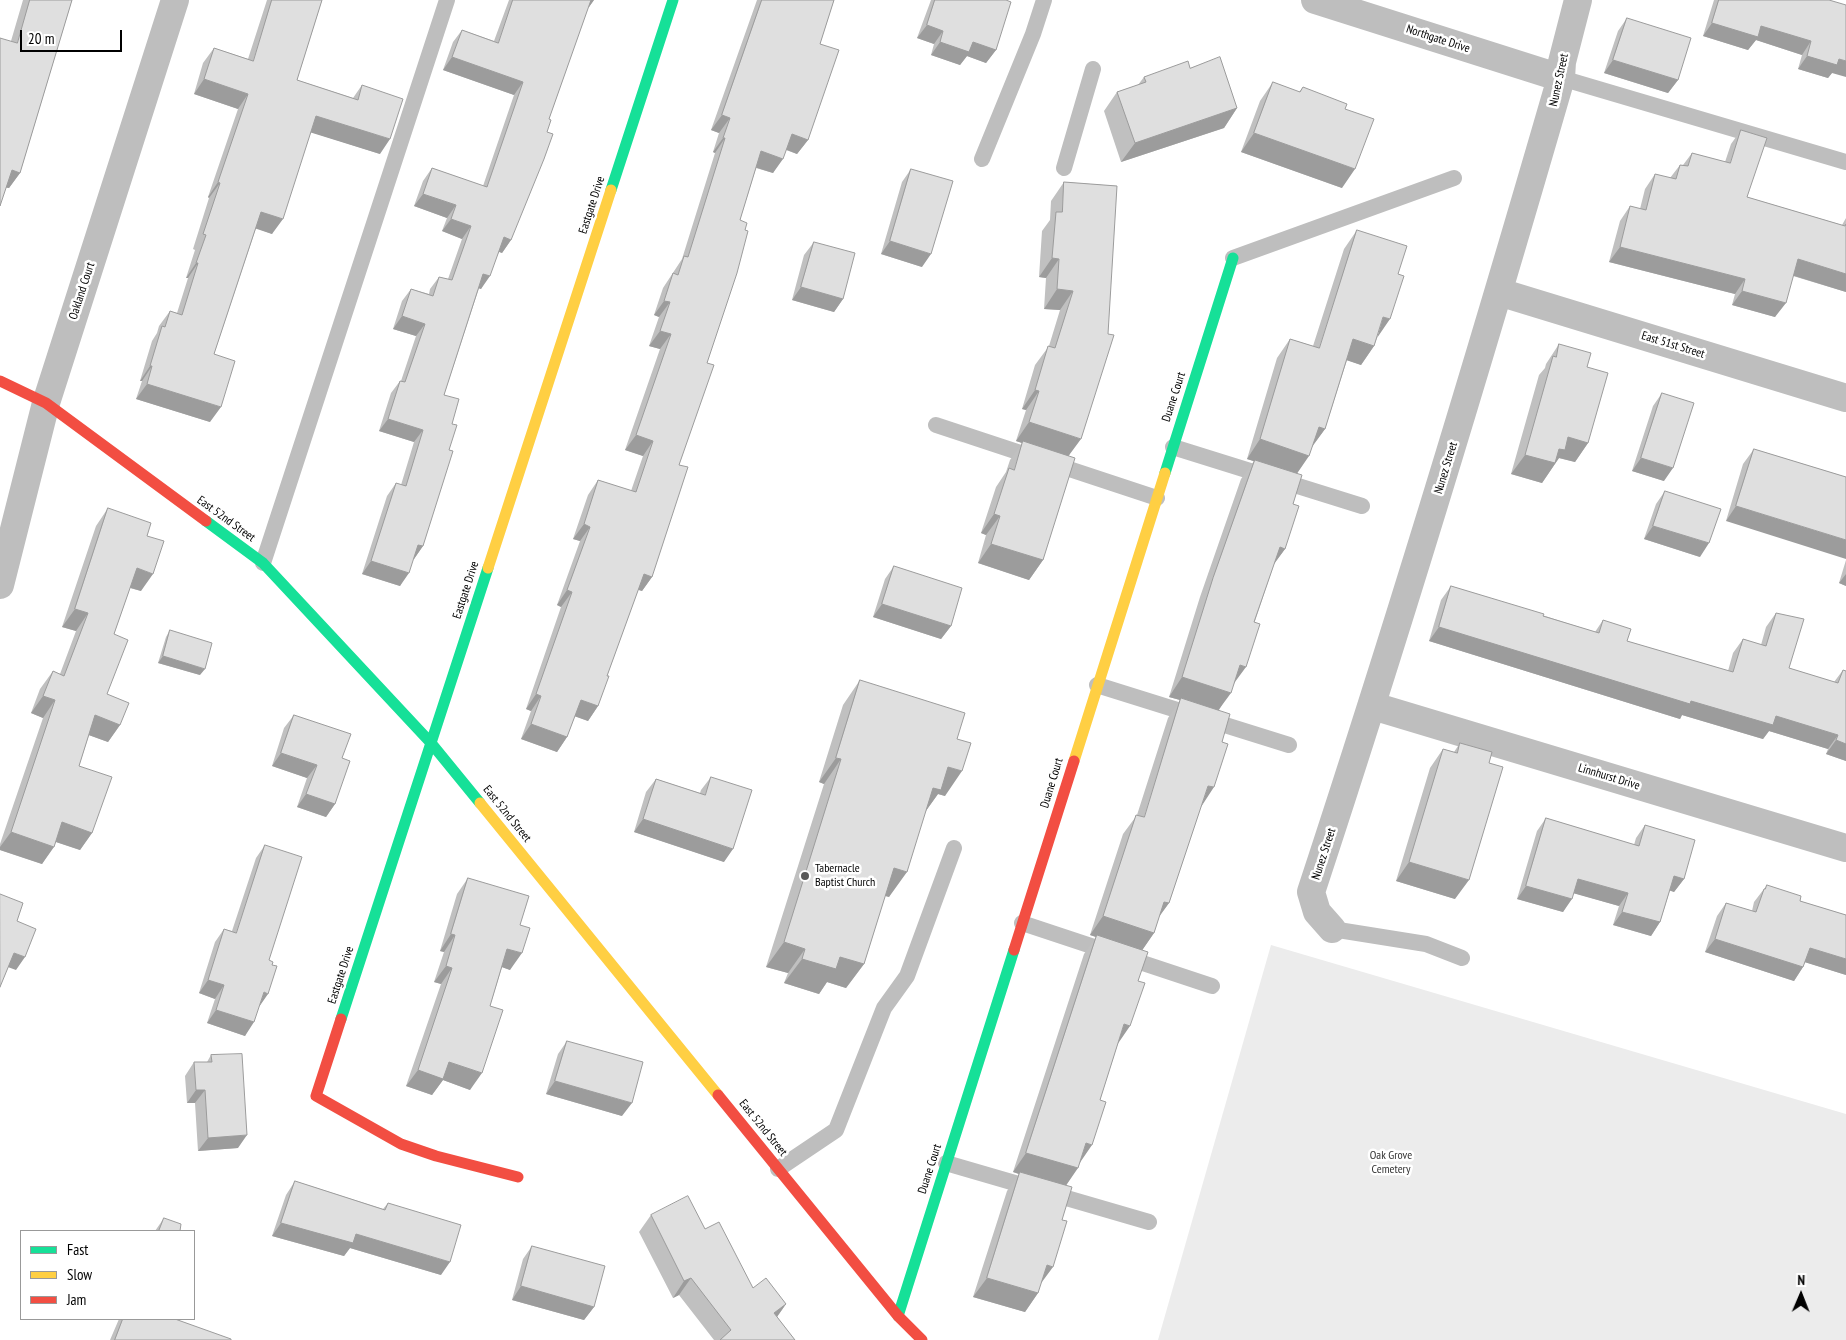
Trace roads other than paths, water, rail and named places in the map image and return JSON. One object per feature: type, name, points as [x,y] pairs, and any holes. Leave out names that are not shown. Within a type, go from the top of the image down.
[{"type":"street","name":"Oakland Court","points":[[0,585],[46,403],[175,0]]},
{"type":"street","name":"Eastgate Drive","points":[[518,1176],[436,1156],[401,1144],[316,1096],[673,0]]},
{"type":"street","name":"Northgate Drive","points":[[1315,0],[1562,78]]},
{"type":"street","name":"Nunez Street","points":[[1332,928],[1317,912],[1311,892],[1373,706],[1500,292],[1562,78],[1562,62],[1578,0]]},
{"type":"street","name":"Duane Court","points":[[898,1316],[1233,258]]},
{"type":"street","name":"East 51st Street","points":[[1500,292],[1846,398]]},
{"type":"street","name":"East 52nd Street","points":[[0,381],[46,403],[263,563],[431,743],[898,1316],[922,1340]]},
{"type":"street","name":"Linnhurst Drive","points":[[1373,706],[1846,848]]},
{"type":"lane","points":[[263,563],[447,0]]},
{"type":"lane","points":[[982,159],[1033,34],[1044,0]]},
{"type":"lane","points":[[1064,168],[1093,70]]},
{"type":"lane","points":[[1562,78],[1846,162]]},
{"type":"lane","points":[[1233,258],[1454,178]]},
{"type":"lane","points":[[936,425],[1157,498]]},
{"type":"lane","points":[[1173,447],[1362,506]]},
{"type":"lane","points":[[1097,685],[1289,745]]},
{"type":"lane","points":[[778,1169],[836,1130],[884,1008],[907,976],[954,848]]},
{"type":"lane","points":[[1022,923],[1212,986]]},
{"type":"lane","points":[[1332,928],[1426,944],[1462,958]]},
{"type":"lane","points":[[946,1163],[1149,1222]]},
{"type":"place","name":"Tabernacle Baptist Church","points":[[805,876]]},
{"type":"park label","name":"Oak Grove Cemetery","points":[[1391,1163]]}]
